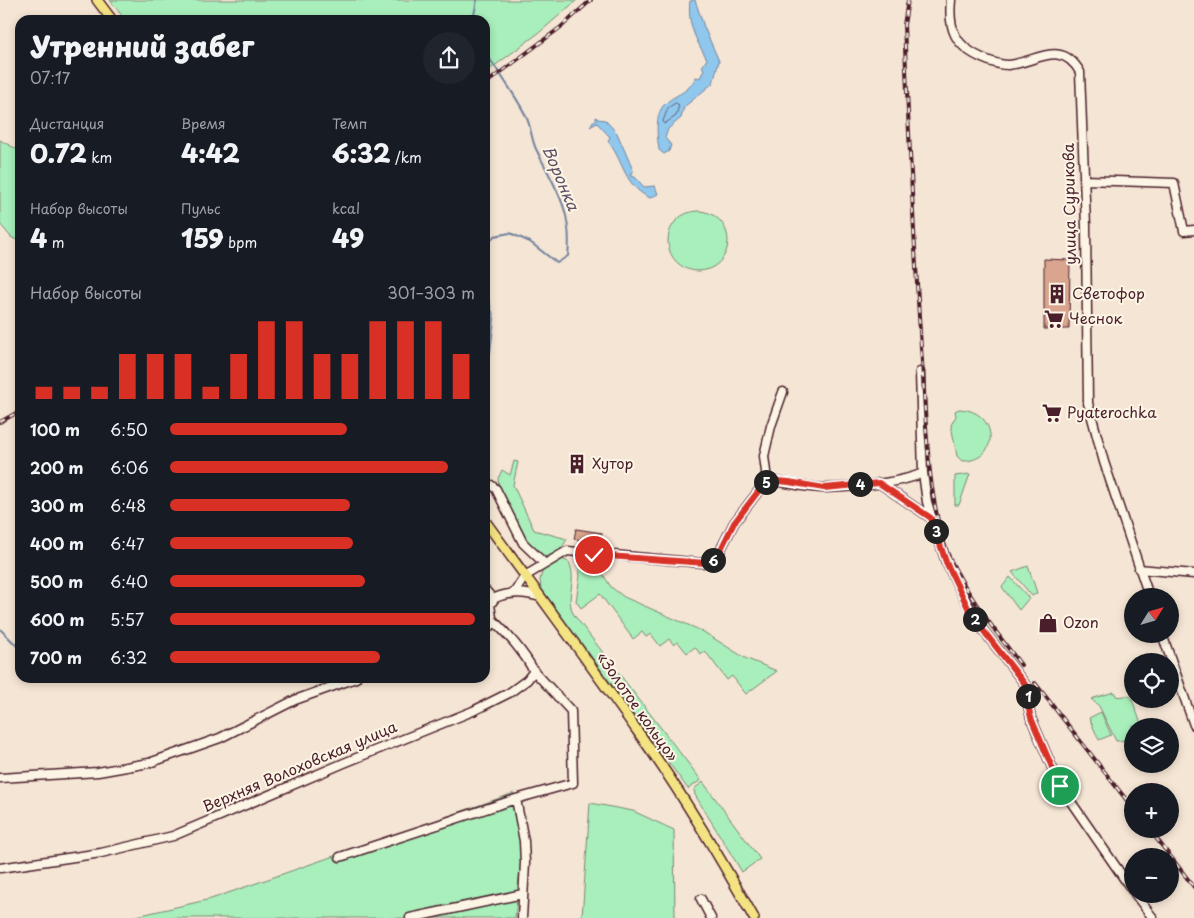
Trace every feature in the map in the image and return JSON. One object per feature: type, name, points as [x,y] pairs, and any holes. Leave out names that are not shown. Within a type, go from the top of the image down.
[{"type":"main road","points":[[97,0],[108,15]]},
{"type":"main road","name":"«Золотое кольцо»","points":[[490,528],[660,764],[727,870],[754,918]]},
{"type":"street","name":"улица Сурикова","points":[[951,0],[952,32],[956,40],[974,54],[995,64],[1009,65],[1040,56],[1062,56],[1070,59],[1080,72],[1085,180],[1088,403],[1094,430],[1146,588]]},
{"type":"street","points":[[1085,180],[1174,183],[1184,231],[1194,230]]},
{"type":"street","points":[[920,372],[923,473],[931,518],[946,562],[972,616],[1028,688],[1028,705],[1031,718],[1057,780],[1124,878]]},
{"type":"street","points":[[514,593],[525,576],[562,552],[708,562],[718,555],[734,523],[767,480],[764,456],[771,426],[783,392]]},
{"type":"street","points":[[767,480],[824,488],[909,480],[923,473]]},
{"type":"street","points":[[879,483],[931,518]]},
{"type":"street","points":[[490,485],[496,489],[523,543],[545,564]]},
{"type":"street","points":[[1139,569],[1194,574]]},
{"type":"street","points":[[493,599],[514,593],[528,593],[540,597]]},
{"type":"street","points":[[490,596],[493,599]]},
{"type":"street","points":[[340,857],[516,799],[573,783],[570,711],[534,671],[517,644],[494,620],[490,608],[493,599]]},
{"type":"street","points":[[490,628],[494,620]]},
{"type":"street","points":[[1165,643],[1194,725]]},
{"type":"street","name":"Верхняя Волоховская улица","points":[[0,868],[101,853],[173,836],[326,770],[473,711],[509,693],[527,680],[534,671]]},
{"type":"street","points":[[0,778],[98,772],[149,763],[220,738],[295,700],[342,683]]},
{"type":"street","points":[[516,799],[524,841],[526,884],[523,894],[522,918]]},
{"type":"street","points":[[410,918],[523,894]]},
{"type":"street","points":[[701,899],[711,918]]},
{"type":"street","points":[[1142,903],[1154,918]]},
{"type":"green space","points":[[110,0],[577,0],[540,32],[490,69],[490,15],[121,15]]},
{"type":"green space","points":[[0,140],[15,148],[15,239],[0,224]]},
{"type":"green space","points":[[698,211],[714,216],[719,220],[723,225],[728,241],[723,257],[719,262],[714,266],[698,271],[682,266],[677,262],[673,257],[668,241],[673,225],[677,220],[682,216]]},
{"type":"green space","points":[[959,409],[972,412],[982,418],[988,426],[989,445],[984,453],[975,459],[962,461],[957,456],[951,425],[956,416],[955,411]]},
{"type":"green space","points":[[514,461],[518,462],[513,485],[534,530],[567,539],[560,550],[554,555],[541,556],[531,548],[525,540],[499,486],[498,479],[502,470],[510,475]]},
{"type":"green space","points":[[970,474],[959,505],[955,505],[955,476]]},
{"type":"green space","points":[[581,556],[592,557],[611,587],[624,597],[702,631],[745,658],[777,671],[746,694],[732,676],[727,680],[705,651],[700,654],[695,647],[687,653],[678,642],[674,645],[669,639],[660,646],[651,634],[646,637],[642,632],[633,639],[600,594],[581,608],[576,601],[580,576],[577,561]]},
{"type":"green space","points":[[562,559],[569,562],[571,569],[570,602],[574,615],[701,780],[688,789],[541,588],[540,580],[543,569]]},
{"type":"green space","points":[[1028,566],[1037,593],[1032,596],[1012,572]]},
{"type":"green space","points":[[1010,577],[1029,598],[1019,610],[1002,587]]},
{"type":"green space","points":[[1114,692],[1116,696],[1124,696],[1124,708],[1135,708],[1139,718],[1124,718],[1124,740],[1116,741],[1099,706],[1091,699]]},
{"type":"green space","points":[[1101,712],[1111,735],[1099,740],[1089,718]]},
{"type":"green space","points":[[703,782],[760,859],[742,872],[695,795],[694,789]]},
{"type":"green space","points":[[514,793],[522,849],[515,918],[128,918],[211,899]]},
{"type":"green space","points":[[590,803],[633,811],[674,830],[675,918],[582,918]]},
{"type":"water","points":[[695,0],[704,27],[719,61],[713,83],[684,107],[681,118],[668,129],[665,138],[671,145],[669,151],[664,154],[659,150],[657,125],[662,107],[686,90],[696,77],[700,78],[704,69],[702,67],[707,59],[691,24],[690,1]]},
{"type":"water","points":[[596,117],[605,120],[617,133],[633,170],[630,176],[635,177],[644,187],[655,186],[658,194],[650,198],[635,187],[625,173],[608,141],[610,137],[597,123],[590,127],[593,121],[596,121]]},
{"type":"building","name":"Светофор","points":[[1044,259],[1070,260],[1069,329],[1044,329]]},
{"type":"building","name":"Хутор","points":[[576,454],[583,455],[579,473],[572,472]]},
{"type":"building","points":[[576,529],[602,533],[600,543],[574,539]]},
{"type":"waterway","name":"Воронка","points":[[474,15],[477,0]]},
{"type":"waterway","name":"Воронка","points":[[490,59],[526,116],[536,149],[561,200],[568,225],[568,256],[557,263],[530,242],[510,233],[494,236],[490,241]]},
{"type":"waterway","name":"Воронка","points":[[490,305],[494,319],[490,353]]},
{"type":"waterway","name":"Воронка","points":[[0,629],[15,644]]},
{"type":"railway","points":[[490,80],[561,27],[591,0]]},
{"type":"railway","points":[[908,0],[904,25],[914,235],[926,433],[935,507],[940,530],[953,566],[981,610],[1021,665]]},
{"type":"railway","points":[[0,422],[15,414]]},
{"type":"railway","points":[[1035,683],[1124,797]]},
{"type":"railway","points":[[1156,838],[1194,887]]},
{"type":"place","name":"Светофор","points":[[1057,294]]},
{"type":"place","name":"Чеснок","points":[[1054,319]]},
{"type":"place","name":"Pyaterochka","points":[[1052,413]]},
{"type":"place","name":"Хутор","points":[[577,464]]},
{"type":"place","name":"Ozon","points":[[1048,623]]},
{"type":"route","points":[[594,555],[650,558],[703,564],[718,555],[734,523],[767,480],[824,488],[879,483],[931,518],[946,562],[972,616],[1028,688],[1028,705],[1031,718],[1060,786]]}]
